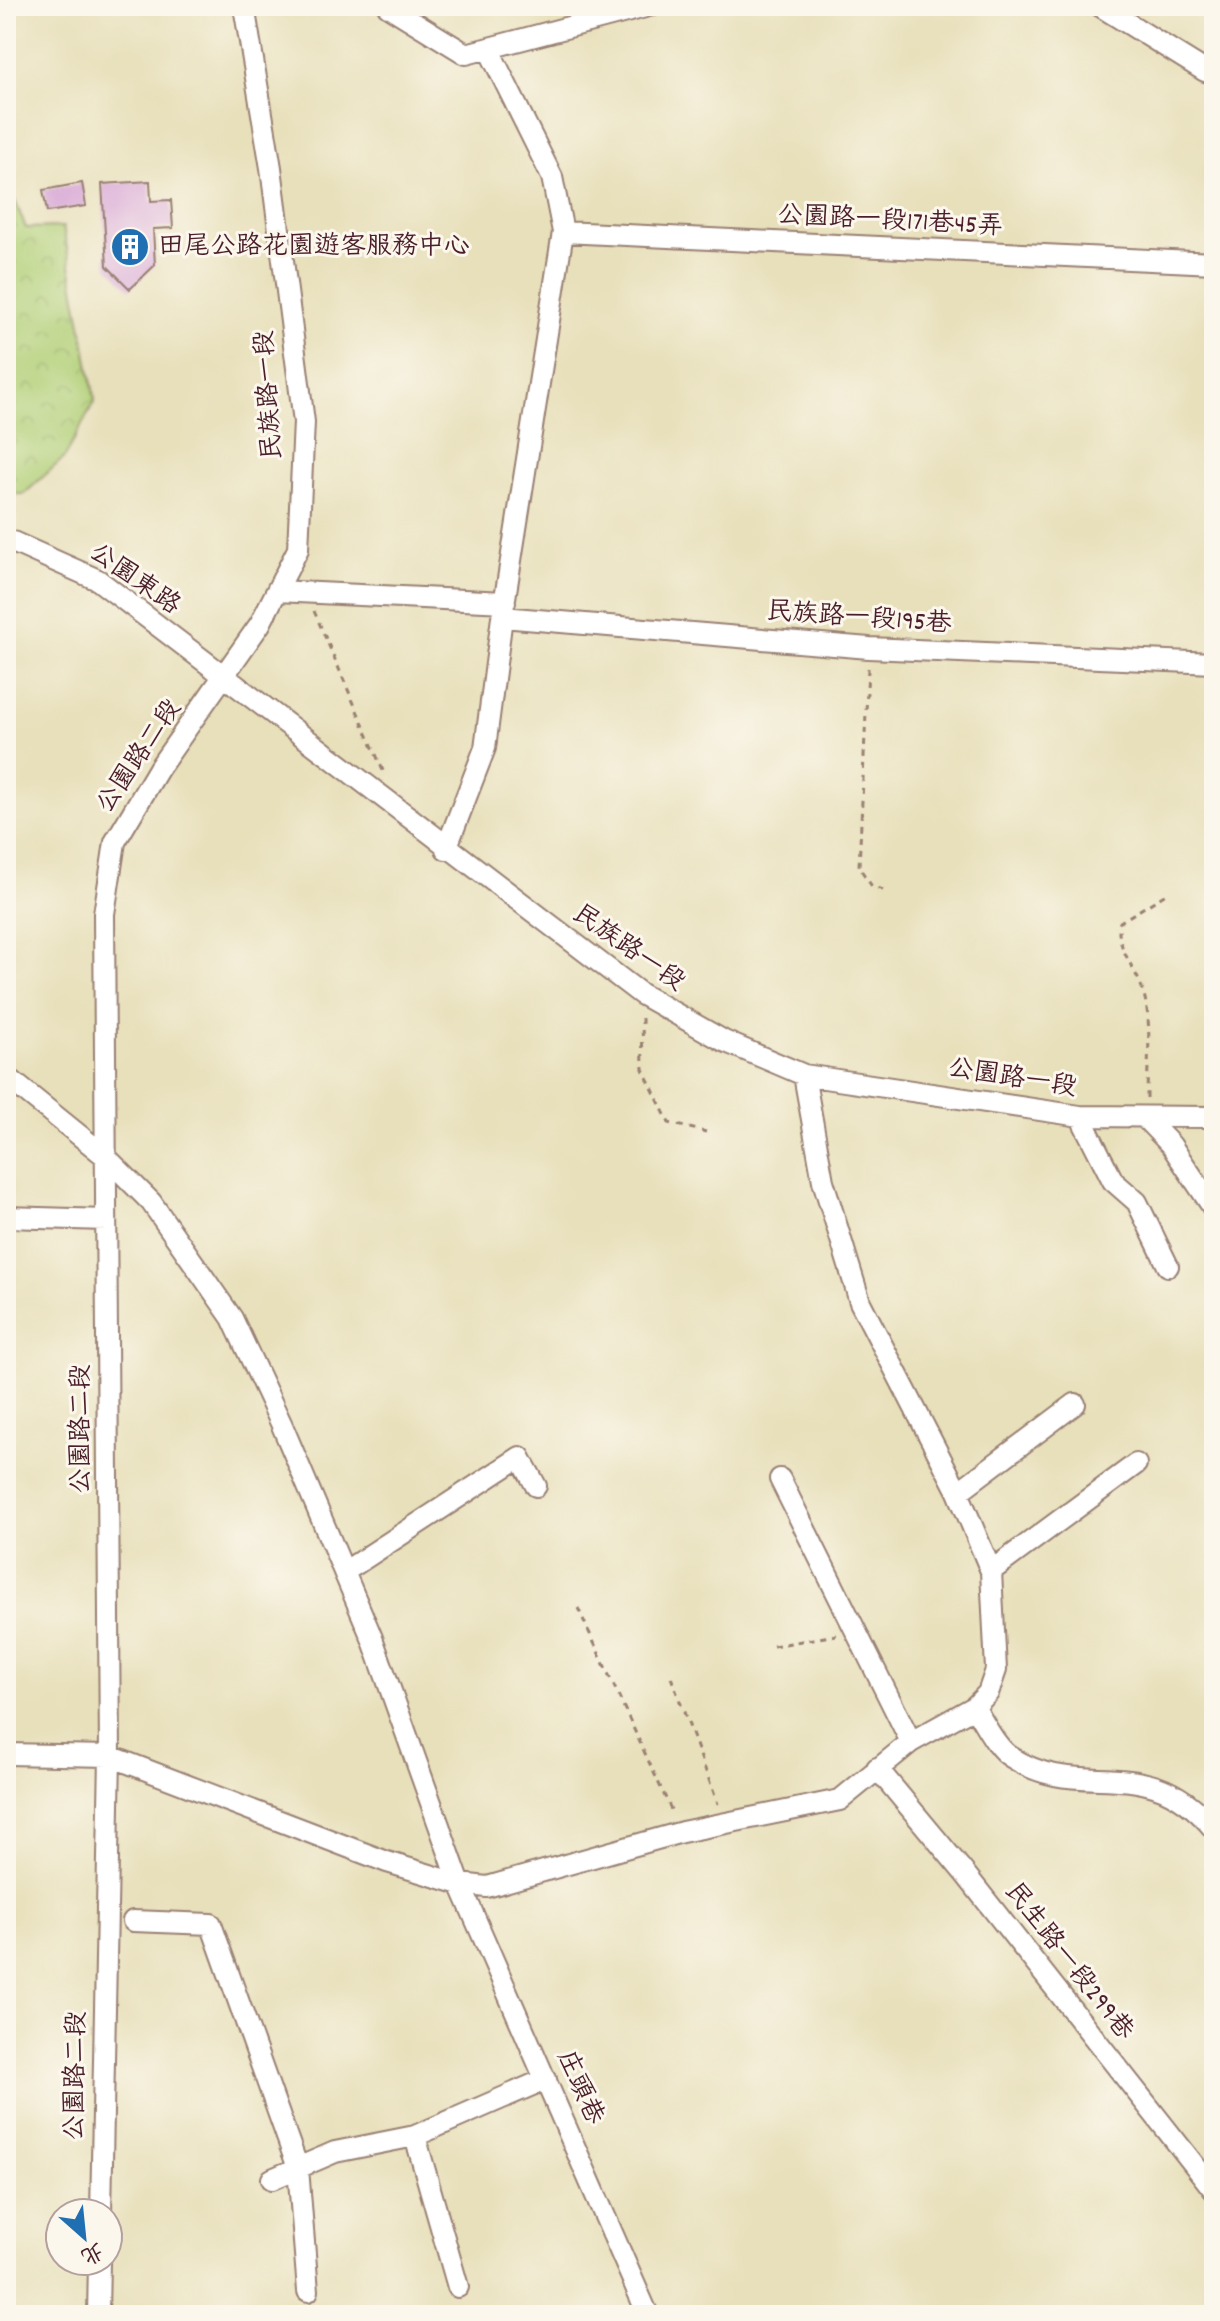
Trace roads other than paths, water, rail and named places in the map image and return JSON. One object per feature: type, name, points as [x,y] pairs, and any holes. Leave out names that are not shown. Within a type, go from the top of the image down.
[{"type":"street","name":"民族路一段","points":[[244,6],[271,168],[304,422],[298,549],[225,679],[641,994],[724,1041],[804,1075]]},
{"type":"street","points":[[388,6],[466,54],[649,6]]},
{"type":"street","points":[[1100,6],[1205,71],[1214,73]]},
{"type":"street","points":[[446,849],[485,748],[503,610],[563,232],[552,177],[489,50]]},
{"type":"street","name":"公園路一段171巷45弄","points":[[563,232],[1214,263]]},
{"type":"street","name":"公園東路","points":[[6,539],[98,580],[225,679]]},
{"type":"street","name":"民族路一段195巷","points":[[277,591],[503,610],[869,648],[1214,663]]},
{"type":"street","name":"公園路二段","points":[[101,2197],[110,1756],[104,914],[115,842],[159,768],[225,679]]},
{"type":"street","points":[[6,1754],[110,1756],[387,1862],[460,1884],[487,1887],[682,1832],[840,1800],[911,1742],[974,1707],[988,1693],[996,1670],[991,1571],[958,1492],[860,1302],[823,1181],[804,1075]]},
{"type":"street","name":"公園路一段","points":[[804,1075],[1080,1116],[1146,1119],[1214,1117]]},
{"type":"street","name":"庄頭巷","points":[[6,1076],[105,1156],[151,1202],[232,1318],[372,1638],[460,1884],[648,2315]]},
{"type":"street","points":[[1080,1116],[1113,1181],[1137,1202],[1168,1266]]},
{"type":"street","points":[[1146,1119],[1171,1145],[1214,1209]]},
{"type":"street","points":[[6,1217],[106,1220]]},
{"type":"street","points":[[958,1492],[1075,1404]]},
{"type":"street","points":[[344,1572],[520,1457],[536,1486]]},
{"type":"street","points":[[991,1571],[1136,1464]]},
{"type":"street","points":[[780,1479],[911,1742]]},
{"type":"street","points":[[974,1707],[1008,1756],[1049,1776],[1128,1779],[1164,1788],[1195,1806],[1214,1829]]},
{"type":"street","name":"民生路一段299巷","points":[[877,1768],[966,1875],[1214,2190]]},
{"type":"street","points":[[133,1921],[211,1924],[298,2168],[308,2291]]},
{"type":"street","points":[[272,2179],[335,2152],[415,2136],[546,2079]]},
{"type":"street","points":[[415,2136],[458,2287]]},
{"type":"street","points":[[98,2315],[99,2277]]},
{"type":"place","name":"田尾公路花園遊客服務中心","points":[[130,247]]}]
